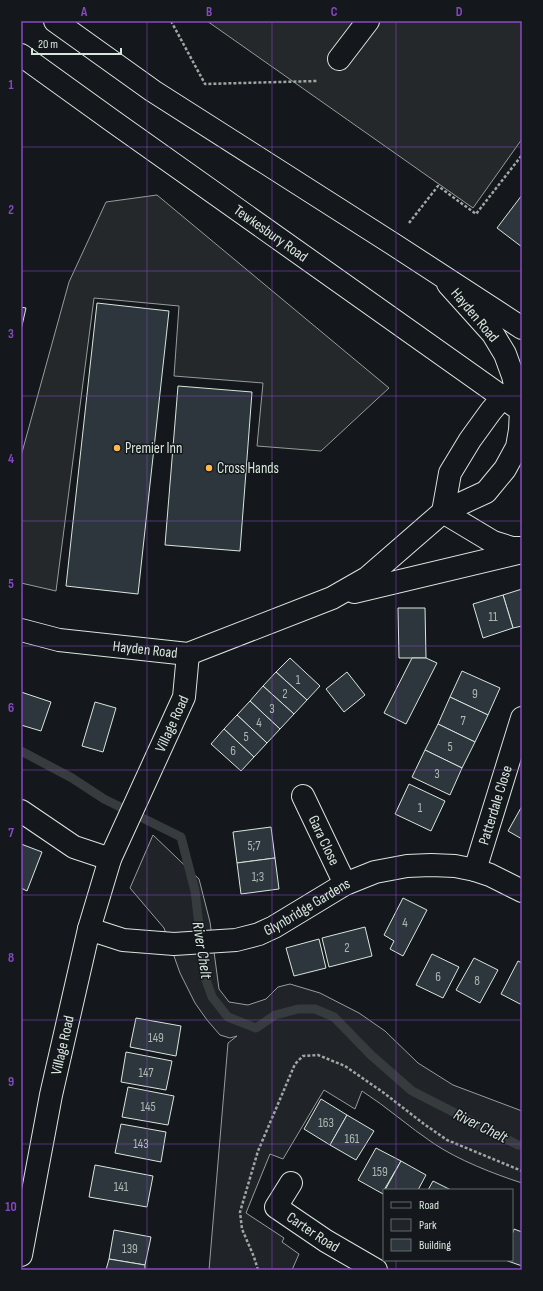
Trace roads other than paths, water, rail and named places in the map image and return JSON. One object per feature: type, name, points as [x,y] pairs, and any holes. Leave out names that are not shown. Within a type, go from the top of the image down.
[{"type":"main road","points":[[56,21],[153,91],[522,328]]},
{"type":"main road","points":[[339,59],[368,21]]},
{"type":"main road","name":"Tewkesbury Road","points":[[21,55],[114,122],[514,391],[521,411]]},
{"type":"main road","name":"Hayden Road","points":[[438,274],[493,334],[505,354],[514,391]]},
{"type":"main road","points":[[514,391],[491,411],[470,440],[450,473],[443,512],[493,542],[512,548],[522,548]]},
{"type":"main road","name":"Hayden Road","points":[[332,598],[367,578],[443,512],[486,492],[505,469],[517,447],[521,411]]},
{"type":"main road","name":"Hayden Road","points":[[21,630],[59,640],[188,654],[332,598],[522,552]]},
{"type":"main road","name":"Village Road","points":[[21,1255],[51,1096],[89,929],[110,859],[184,697],[188,654]]},
{"type":"main road","name":"Patterdale Close","points":[[475,870],[522,718]]},
{"type":"main road","name":"Gara Close","points":[[303,796],[345,884]]},
{"type":"main road","points":[[21,811],[74,847],[110,859]]},
{"type":"main road","name":"Glynbridge Gardens","points":[[89,929],[123,940],[174,944],[236,940],[264,932],[345,884],[375,872],[407,866],[439,865],[455,866],[475,870],[490,875],[522,891]]},
{"type":"main road","name":"Carter Road","points":[[291,1183],[276,1208],[326,1241],[376,1270]]},
{"type":"waterway","name":"River Chelt","points":[[21,751],[72,778],[104,799],[181,837],[195,891],[205,977],[212,997],[228,1017],[256,1028],[275,1015],[298,1009],[315,1009],[334,1017],[371,1055],[412,1091],[518,1145],[522,1145]]},
{"type":"place","name":"Premier Inn","points":[[117,448]]},
{"type":"place","name":"Cross Hands","points":[[209,468]]}]
